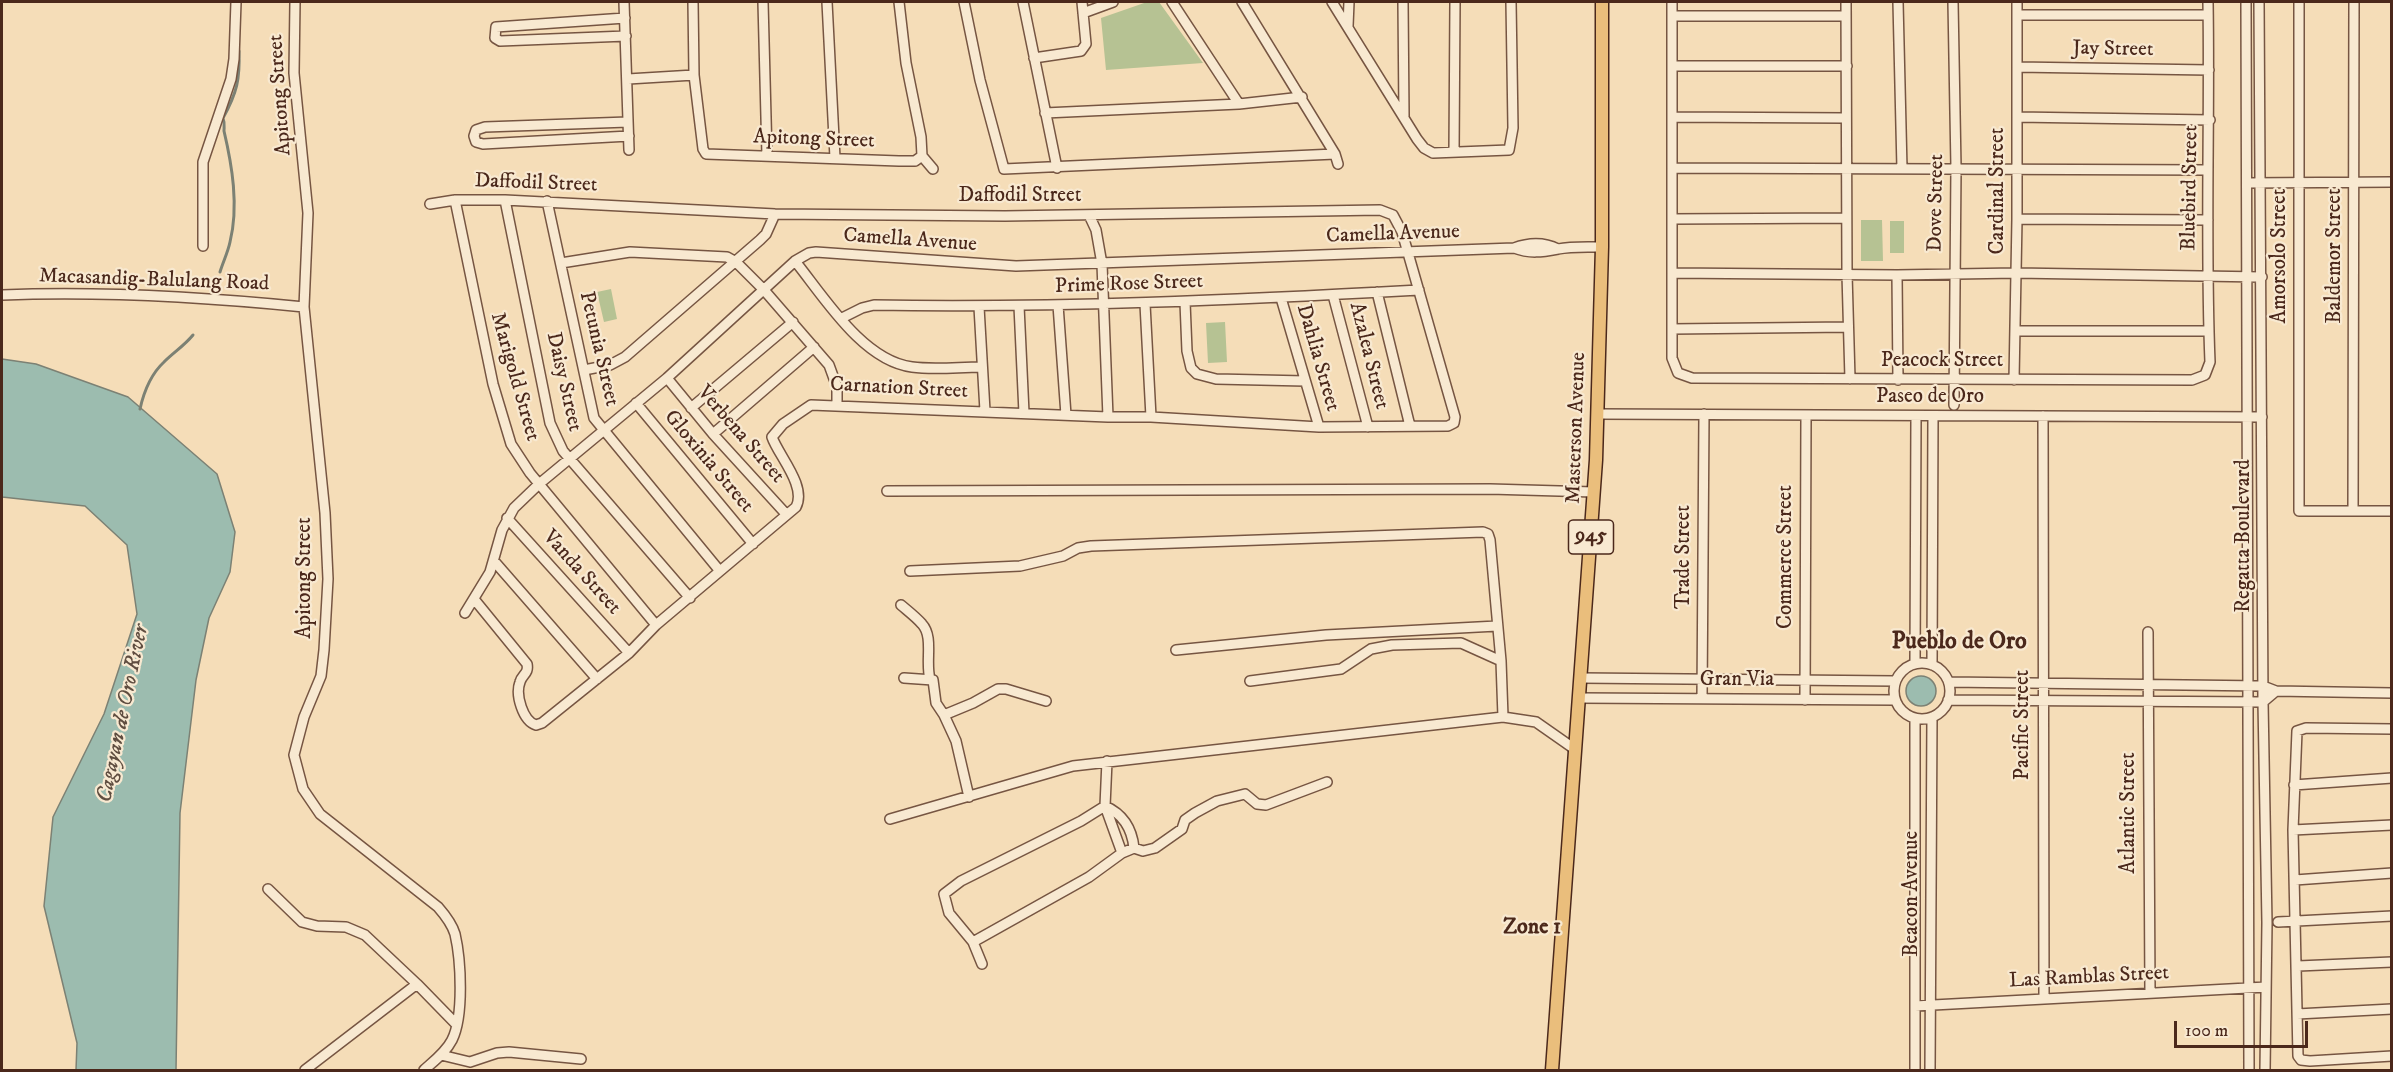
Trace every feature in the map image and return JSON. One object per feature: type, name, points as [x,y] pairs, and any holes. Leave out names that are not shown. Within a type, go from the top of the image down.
[{"type":"main road","name":"Masterson Avenue","points":[[1552,1071],[1580,698],[1598,414],[1602,247],[1602,2]]},
{"type":"street","points":[[203,246],[203,162],[231,79],[236,2]]},
{"type":"street","name":"Apitong Street","points":[[295,2],[294,73],[309,213],[304,307],[325,513],[327,579],[321,676],[304,717],[294,755],[303,789],[320,814],[426,897],[447,917],[454,933],[460,996],[457,1025],[451,1043],[424,1071]]},
{"type":"street","points":[[624,2],[629,150]]},
{"type":"street","points":[[628,79],[694,75],[693,2]]},
{"type":"street","points":[[763,2],[767,156]]},
{"type":"street","points":[[827,2],[835,158]]},
{"type":"street","points":[[898,2],[906,63],[921,137],[922,156],[933,169]]},
{"type":"street","points":[[964,2],[1003,169],[1337,159],[1302,97],[1242,2]]},
{"type":"street","points":[[1023,2],[1057,168]]},
{"type":"street","points":[[1034,58],[1081,51],[1085,48],[1082,2]]},
{"type":"street","points":[[1083,13],[1113,2]]},
{"type":"street","points":[[1172,2],[1239,105]]},
{"type":"street","points":[[1332,2],[1404,118],[1425,148],[1433,153],[1509,150],[1513,128],[1511,2]]},
{"type":"street","points":[[1348,27],[1349,2]]},
{"type":"street","points":[[1403,2],[1404,118]]},
{"type":"street","points":[[1454,152],[1455,2]]},
{"type":"street","points":[[1672,2],[1672,329],[1848,327]]},
{"type":"street","points":[[1846,2],[1846,218],[1850,379]]},
{"type":"street","points":[[1898,2],[1902,169]]},
{"type":"street","name":"Dove Street","points":[[1953,2],[1956,168],[1954,405]]},
{"type":"street","name":"Cardinal Street","points":[[2014,380],[2017,2]]},
{"type":"street","name":"Bluebird Street","points":[[2205,375],[2210,362],[2208,2]]},
{"type":"street","name":"Regatta Boulevard","points":[[2246,2],[2246,702],[2249,848],[2249,1071]]},
{"type":"street","name":"Regatta Boulevard","points":[[2259,2],[2262,183],[2263,702],[2267,847],[2265,1071]]},
{"type":"street","name":"Amorsolo Street","points":[[2299,2],[2299,511],[2353,511]]},
{"type":"street","name":"Baldemor Street","points":[[2353,511],[2354,2]]},
{"type":"street","points":[[2017,15],[2208,15]]},
{"type":"street","points":[[1672,16],[1846,16]]},
{"type":"street","points":[[624,18],[496,27],[494,31],[495,38],[500,41],[626,36]]},
{"type":"street","points":[[1672,66],[1847,66]]},
{"type":"street","name":"Jay Street","points":[[2017,67],[2209,70]]},
{"type":"street","name":"Apitong Street","points":[[694,75],[704,153],[708,155],[899,161],[915,160],[922,156]]},
{"type":"street","points":[[1046,113],[1239,105],[1302,97]]},
{"type":"street","points":[[1672,117],[1845,118]]},
{"type":"street","points":[[2017,117],[2210,120]]},
{"type":"street","points":[[628,122],[485,128],[476,130],[474,135],[476,142],[483,144],[629,136]]},
{"type":"street","points":[[1672,168],[2208,170]]},
{"type":"street","points":[[2247,183],[2391,182]]},
{"type":"street","name":"Daffodil Street","points":[[430,204],[455,200],[505,200],[775,214],[993,216],[1380,210],[1397,219],[1410,253],[1455,417],[1454,423]]},
{"type":"street","name":"Marigold Street","points":[[455,200],[480,327],[504,424],[520,460],[656,625]]},
{"type":"street","name":"Daisy Street","points":[[505,200],[550,423],[557,441],[569,459],[690,598]]},
{"type":"street","name":"Petunia Street","points":[[547,201],[592,413],[603,430],[719,570]]},
{"type":"street","points":[[584,370],[610,365],[625,357],[766,234],[775,214]]},
{"type":"street","points":[[1089,215],[1096,230],[1102,264],[1108,417]]},
{"type":"street","points":[[1672,219],[1846,218]]},
{"type":"street","points":[[2017,219],[2208,220]]},
{"type":"street","name":"Camella Avenue","points":[[465,613],[494,561],[507,518],[539,484],[667,378],[795,261],[809,253],[1016,266],[1410,253],[1514,248],[1525,244],[1547,244],[1558,249],[1602,247]]},
{"type":"street","points":[[561,263],[612,254],[651,252],[727,257],[736,262],[764,290],[832,369],[837,387],[837,405]]},
{"type":"street","points":[[795,261],[867,346],[896,363],[912,367],[981,367]]},
{"type":"street","points":[[1672,273],[1897,275],[2016,273],[2262,277]]},
{"type":"street","points":[[1897,275],[1898,380]]},
{"type":"street","name":"Prime Rose Street","points":[[842,318],[874,305],[979,307],[1145,304],[1419,290]]},
{"type":"street","points":[[1377,292],[1410,426]]},
{"type":"street","name":"Macasandig-Balulang Road","points":[[2,295],[95,294],[253,302],[304,307]]},
{"type":"street","name":"Azalea Street","points":[[1334,295],[1368,427]]},
{"type":"street","name":"Dahlia Street","points":[[1281,298],[1319,427]]},
{"type":"street","points":[[1185,302],[1189,362],[1197,374],[1216,379],[1305,381]]},
{"type":"street","points":[[1145,304],[1151,417]]},
{"type":"street","points":[[1058,305],[1066,415]]},
{"type":"street","points":[[1018,306],[1024,413]]},
{"type":"street","points":[[979,307],[985,411]]},
{"type":"street","points":[[691,408],[793,322]]},
{"type":"street","name":"Peacock Street","points":[[1672,329],[1672,358],[1678,373],[1692,378],[2192,380],[2205,375]]},
{"type":"street","points":[[2015,331],[2209,331]]},
{"type":"street","points":[[713,434],[814,347]]},
{"type":"street","name":"Verbena Street","points":[[667,378],[713,434],[786,514]]},
{"type":"street","name":"Gloxinia Street","points":[[636,403],[753,544]]},
{"type":"street","name":"Carnation Street","points":[[474,599],[527,664],[527,673],[519,683],[520,700],[526,717],[530,723],[536,725],[542,723],[597,679],[719,570],[796,507],[798,498],[792,472],[772,439],[773,434],[791,417],[811,405],[1151,417],[1319,427],[1448,426],[1454,423]]},
{"type":"street","name":"Paseo de Oro","points":[[1598,414],[2262,417]]},
{"type":"street","name":"Trade Street","points":[[1702,699],[1704,414]]},
{"type":"street","name":"Commerce Street","points":[[1805,700],[1806,415]]},
{"type":"street","points":[[1915,663],[1916,416]]},
{"type":"street","points":[[1932,664],[1933,416]]},
{"type":"street","name":"Pacific Street","points":[[2043,416],[2044,998]]},
{"type":"street","points":[[887,491],[1490,489],[1594,492]]},
{"type":"street","points":[[2353,511],[2391,511]]},
{"type":"street","name":"Vanda Street","points":[[507,518],[628,653]]},
{"type":"street","points":[[910,571],[1020,566],[1063,556],[1078,548],[1091,546],[1483,532],[1488,534],[1490,540],[1501,661],[1503,717]]},
{"type":"street","points":[[494,561],[597,679]]},
{"type":"street","points":[[901,605],[924,625],[928,634],[927,661],[930,679]]},
{"type":"street","points":[[1176,650],[1326,635],[1497,626]]},
{"type":"street","name":"Atlantic Street","points":[[2148,632],[2150,993]]},
{"type":"street","points":[[1250,681],[1341,669],[1371,649],[1392,645],[1461,643],[1501,661]]},
{"type":"street","points":[[1915,663],[1932,664],[1942,671],[1948,682],[1948,700],[1942,711],[1932,717],[1915,718],[1903,712],[1895,700],[1895,681],[1903,670],[1915,663]]},
{"type":"street","points":[[904,678],[930,679],[935,682],[936,703],[944,714],[956,741],[969,797]]},
{"type":"street","name":"Gran Via","points":[[1581,678],[1895,681]]},
{"type":"street","points":[[1948,682],[2247,685],[2263,686],[2276,692],[2391,693]]},
{"type":"street","points":[[944,714],[973,703],[998,689],[1006,689],[1046,701]]},
{"type":"street","points":[[1948,700],[2263,702],[2276,692]]},
{"type":"street","name":"Gran Via","points":[[1580,698],[1895,700]]},
{"type":"street","points":[[890,819],[1073,766],[1503,717],[1536,722],[1576,750]]},
{"type":"street","name":"Beacon Avenue","points":[[1930,1071],[1932,717]]},
{"type":"street","name":"Beacon Avenue","points":[[1915,718],[1915,1071]]},
{"type":"street","points":[[2391,729],[2300,728],[2296,734],[2293,830],[2298,966],[2298,1056],[2301,1060],[2310,1061],[2391,1056]]},
{"type":"street","points":[[1107,761],[1105,806],[1122,853]]},
{"type":"street","points":[[2294,784],[2391,778]]},
{"type":"street","points":[[973,942],[1089,877],[1122,853],[1134,848],[1143,851],[1155,848],[1182,829],[1185,820],[1222,799],[1245,794],[1257,804],[1268,805],[1327,782]]},
{"type":"street","points":[[1105,806],[1116,812],[1128,826],[1133,836],[1134,848]]},
{"type":"street","points":[[982,964],[973,942],[949,913],[944,898],[946,891],[1081,821],[1105,806]]},
{"type":"street","points":[[2293,830],[2391,825]]},
{"type":"street","points":[[2249,848],[2267,847]]},
{"type":"street","points":[[2295,879],[2391,873]]},
{"type":"street","points":[[268,889],[302,922],[317,926],[346,927],[360,931],[457,1025]]},
{"type":"street","points":[[2278,922],[2391,916]]},
{"type":"street","points":[[2298,966],[2391,962]]},
{"type":"street","points":[[305,1071],[417,984]]},
{"type":"street","name":"Las Ramblas Street","points":[[1915,1006],[2266,987]]},
{"type":"street","points":[[2297,1014],[2391,1009]]},
{"type":"street","points":[[441,1055],[470,1062],[497,1053],[509,1052],[581,1059]]},
{"type":"green space","points":[[1147,2],[1159,2],[1203,63],[1106,70],[1101,18]]},
{"type":"green space","points":[[1861,220],[1882,220],[1883,261],[1861,261]]},
{"type":"green space","points":[[1890,221],[1904,221],[1904,253],[1890,253]]},
{"type":"green space","points":[[611,289],[617,319],[604,322],[597,292]]},
{"type":"green space","points":[[1225,322],[1227,362],[1208,363],[1206,323]]},
{"type":"water","name":"Cagayan de Oro River","points":[[2,359],[36,364],[128,397],[217,474],[235,532],[230,572],[209,618],[196,680],[180,813],[176,1070],[76,1070],[77,1043],[44,906],[53,817],[104,714],[137,614],[127,545],[85,506],[2,497]]},
{"type":"water","points":[[1921,676],[1927,677],[1935,685],[1935,697],[1927,705],[1921,706],[1915,705],[1907,697],[1906,691],[1907,685],[1915,677]]},
{"type":"waterway","points":[[220,272],[229,246],[234,214],[232,172],[223,118],[237,86],[239,51]]},
{"type":"waterway","points":[[140,409],[155,372],[193,335]]},
{"type":"district","name":"Pueblo de Oro","points":[[1959,643]]},
{"type":"district","name":"Zone 1","points":[[1532,928]]}]
